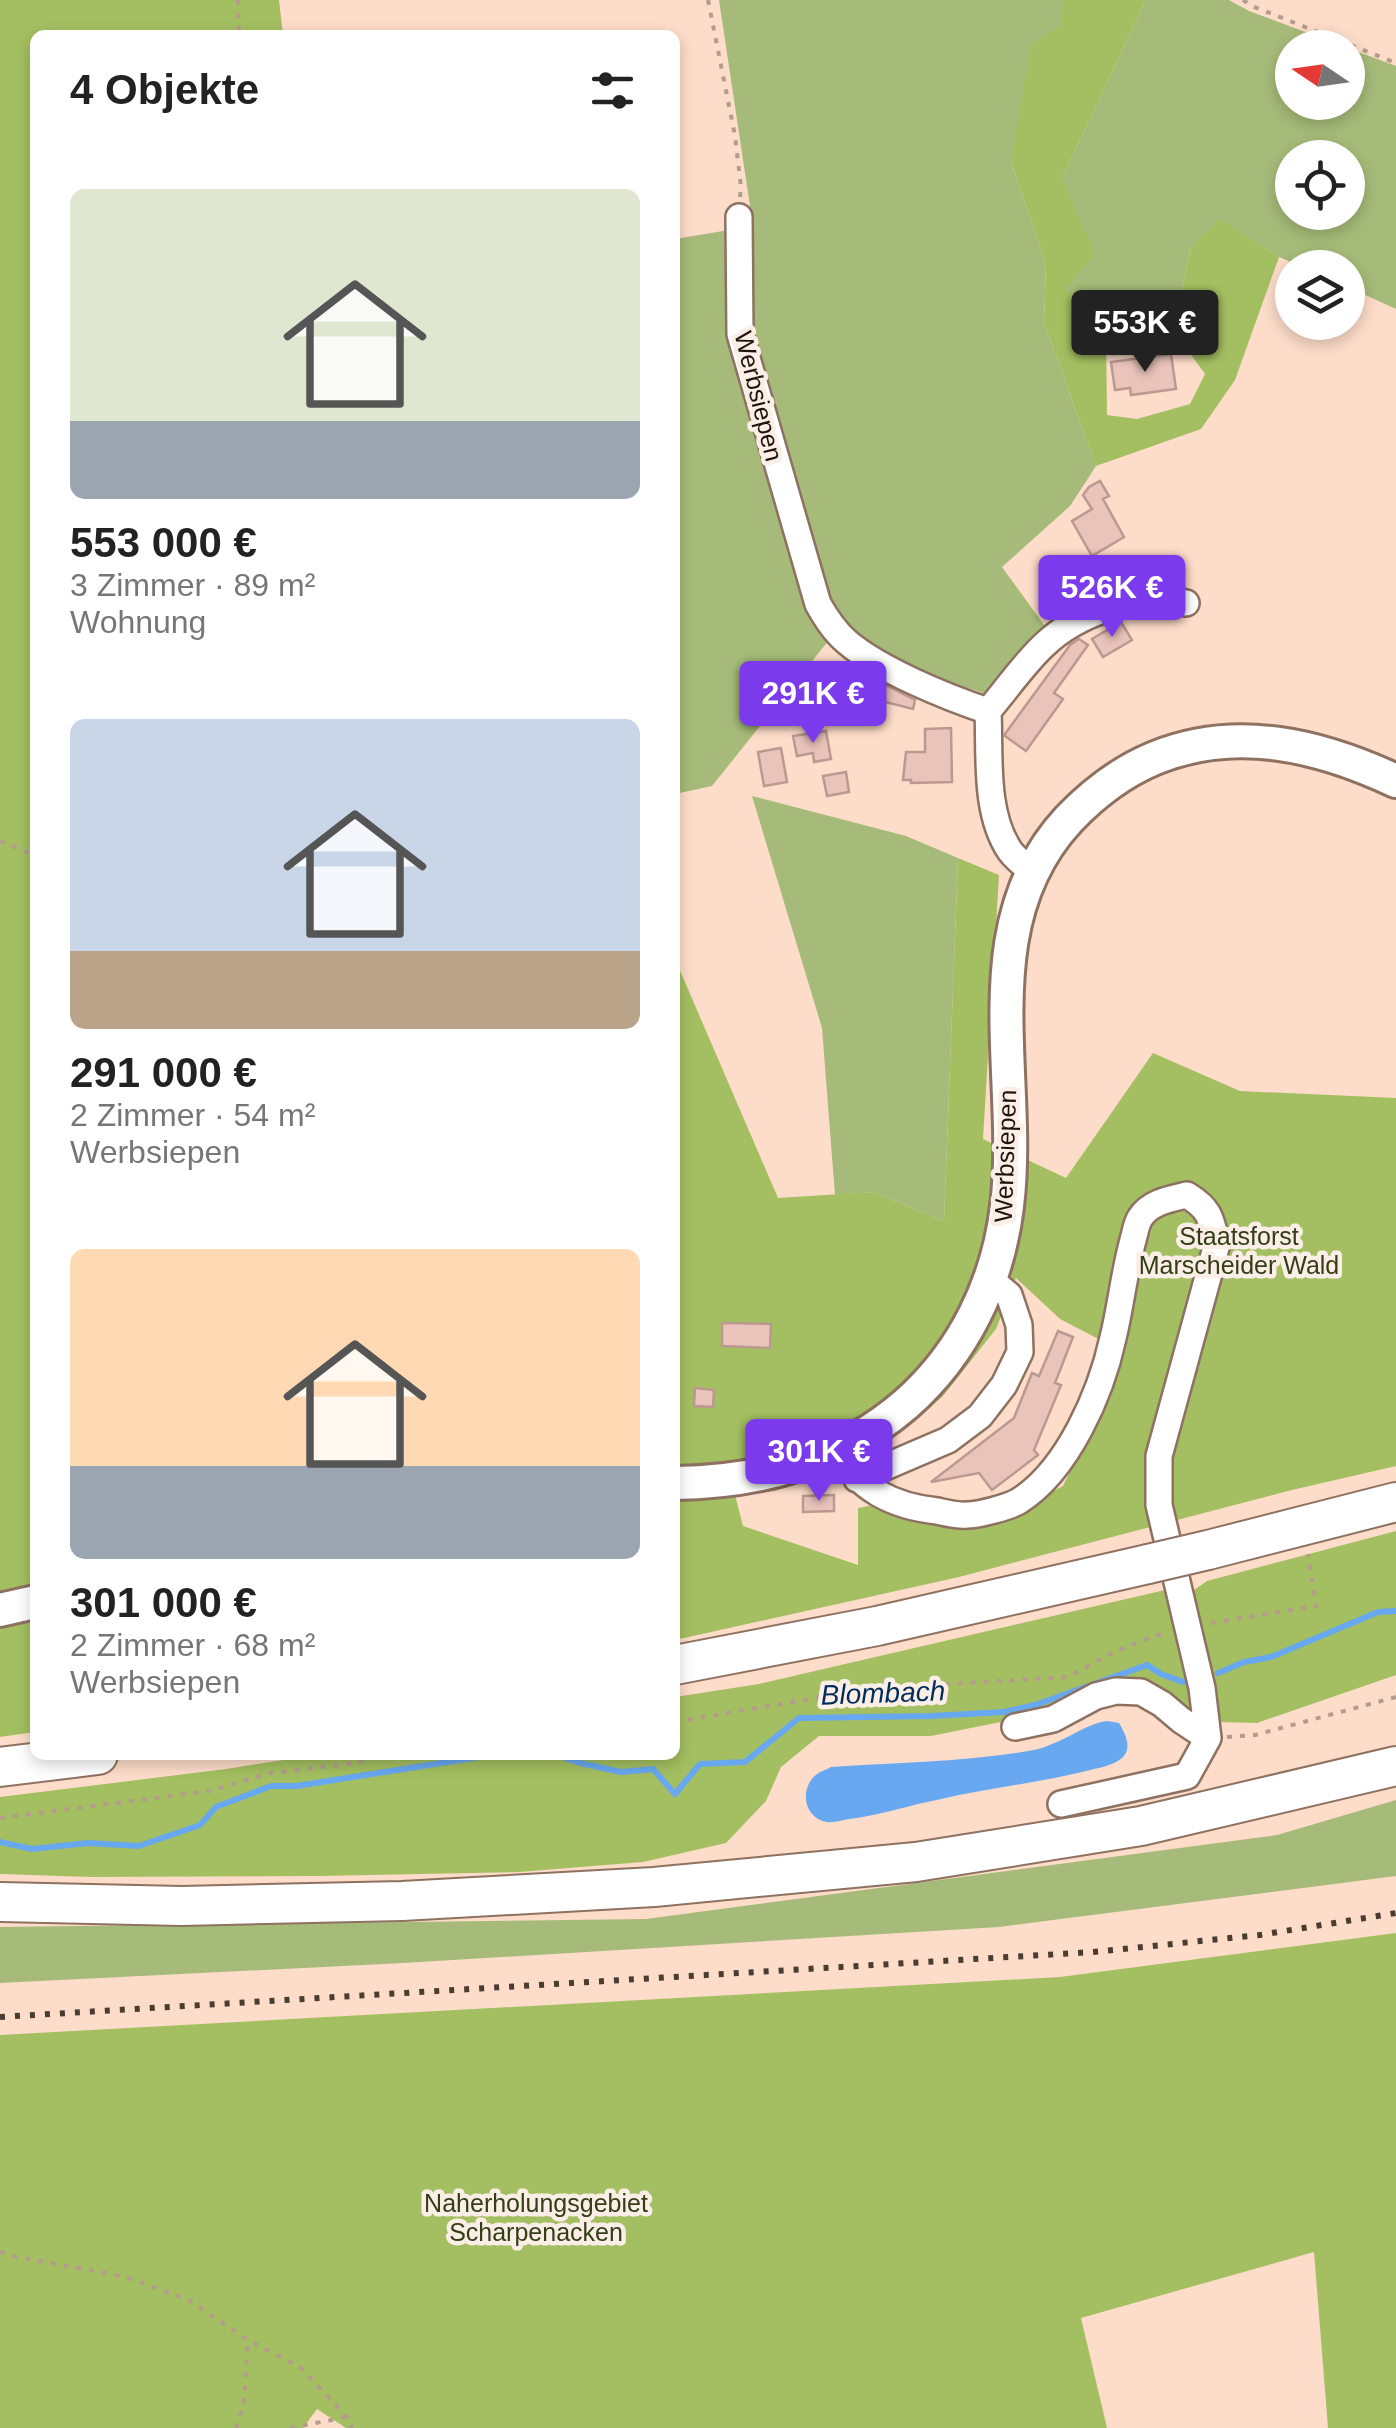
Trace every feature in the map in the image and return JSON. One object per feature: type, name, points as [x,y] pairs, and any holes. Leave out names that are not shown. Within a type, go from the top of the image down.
[{"type":"highway","points":[[680,1664],[877,1626],[1396,1502]]},
{"type":"highway","points":[[0,1767],[57,1760]]},
{"type":"highway","points":[[0,1902],[182,1906],[384,1902],[654,1887],[916,1862],[1141,1826],[1396,1766]]},
{"type":"main road","name":"Werbsiepen","points":[[680,1484],[761,1476],[835,1452],[880,1425],[920,1392],[953,1352],[990,1279],[1008,1194],[1005,1020],[1008,964],[1016,923],[1033,872],[1050,841],[1082,805],[1143,763],[1188,747],[1242,741],[1292,744],[1344,758],[1396,780]]},
{"type":"main road","points":[[0,1610],[30,1603]]},
{"type":"street","name":"Werbsiepen","points":[[739,216],[740,334],[818,604],[844,640],[860,652],[921,685],[988,711]]},
{"type":"street","points":[[1033,872],[1010,850],[996,816],[988,711],[1043,646],[1064,629],[1125,603],[1160,598],[1186,603]]},
{"type":"street","points":[[835,1452],[857,1479],[885,1498],[922,1510],[969,1516],[1016,1503],[1042,1482],[1062,1458],[1102,1375],[1140,1218],[1160,1201],[1186,1195],[1204,1206],[1217,1244],[1159,1456],[1159,1505],[1202,1688],[1208,1738],[1187,1776],[1061,1804]]},
{"type":"street","points":[[857,1479],[948,1440],[980,1416],[1004,1385],[1020,1352],[1019,1324],[1009,1295],[990,1279]]},
{"type":"street","points":[[1014,1726],[1053,1719],[1096,1696],[1116,1691],[1142,1692],[1208,1738]]},
{"type":"path","points":[[238,0],[239,30]]},
{"type":"path","points":[[708,0],[735,136],[741,187],[739,216]]},
{"type":"path","points":[[1243,0],[1396,63]]},
{"type":"path","points":[[0,841],[30,853]]},
{"type":"path","points":[[680,1722],[843,1690],[1068,1677],[1156,1635],[1316,1606],[1308,1554]]},
{"type":"path","points":[[1208,1738],[1254,1735],[1396,1697]]},
{"type":"path","points":[[0,1818],[209,1792],[271,1773],[367,1760]]},
{"type":"path","points":[[0,2252],[122,2276],[187,2299],[248,2340],[301,2368],[347,2417],[352,2428]]},
{"type":"path","points":[[236,2428],[244,2402],[248,2340]]},
{"type":"path","points":[[290,2428],[347,2417]]},
{"type":"green space","points":[[0,0],[279,0],[282,30],[30,30],[30,1733],[0,1737]]},
{"type":"green space","points":[[719,0],[1063,0],[1062,25],[1011,162],[1046,263],[1044,322],[1096,466],[1070,506],[1002,567],[1044,625],[987,694],[897,666],[841,625],[712,786],[680,793],[680,238],[753,226]]},
{"type":"green space","points":[[1063,0],[1146,0],[1062,178],[1095,254],[1066,289],[1106,327],[1107,415],[1137,419],[1190,404],[1205,374],[1173,330],[1191,247],[1220,219],[1275,254],[1275,268],[1235,380],[1201,429],[1096,466],[1044,322],[1046,263],[1011,162],[1031,45],[1061,25]]},
{"type":"green space","points":[[1146,0],[1229,0],[1300,30],[1275,30],[1275,120],[1365,120],[1365,54],[1396,66],[1396,309],[1365,295],[1365,250],[1275,250],[1275,254],[1220,220],[1191,247],[1173,330],[1106,327],[1066,289],[1062,178]]},
{"type":"green space","points":[[752,796],[906,836],[958,858],[944,1221],[873,1192],[835,1195],[822,1028]]},
{"type":"green space","name":"Staatsforst Marscheider Wald","points":[[958,858],[999,875],[983,1139],[1066,1178],[1153,1053],[1240,1091],[1396,1098],[1396,1466],[959,1577],[680,1639],[680,971],[778,1198],[873,1192],[944,1221]],"holes":[[[1016,1278],[1060,1319],[1112,1346],[1095,1418],[1063,1486],[1020,1509],[884,1503],[858,1508],[858,1565],[743,1526],[735,1495],[775,1491],[813,1479],[907,1428],[943,1396],[996,1329]]]},
{"type":"green space","points":[[1396,1531],[1396,1675],[1257,1723],[1219,1722],[1190,1593],[1207,1581]]},
{"type":"green space","points":[[1165,1590],[1197,1708],[1183,1708],[1168,1693],[1123,1683],[1060,1710],[931,1736],[819,1736],[781,1767],[766,1801],[726,1843],[643,1862],[519,1872],[319,1876],[0,1874],[0,1797],[283,1760],[680,1760],[680,1696],[759,1684]]},
{"type":"green space","points":[[1396,1800],[1396,1876],[999,1927],[0,1983],[0,1927],[646,1919],[1277,1835]]},
{"type":"green space","name":"Naherholungsgebiet Scharpenacken","points":[[1396,1933],[1396,2428],[1328,2428],[1314,2252],[1081,2318],[1107,2428],[346,2428],[317,2409],[303,2428],[0,2428],[0,2035],[1060,1977]]},
{"type":"water","points":[[1107,1721],[1119,1723],[1127,1745],[1122,1758],[1105,1766],[835,1822],[813,1815],[806,1802],[811,1780],[831,1767],[1034,1750]]},
{"type":"building","points":[[1171,354],[1176,389],[1131,395],[1130,388],[1115,390],[1111,362]]},
{"type":"building","points":[[1100,481],[1109,496],[1103,499],[1124,537],[1092,556],[1072,521],[1092,509],[1083,495]]},
{"type":"building","points":[[1121,622],[1132,640],[1103,657],[1092,639]]},
{"type":"building","points":[[1079,639],[1088,645],[1054,693],[1063,699],[1026,751],[1005,734],[1070,645]]},
{"type":"building","points":[[881,683],[915,700],[913,709],[878,700]]},
{"type":"building","points":[[951,728],[952,782],[903,780],[906,752],[925,752],[925,729]]},
{"type":"building","points":[[826,731],[831,759],[814,762],[813,753],[797,756],[793,736]]},
{"type":"building","points":[[781,748],[787,782],[764,786],[758,752]]},
{"type":"building","points":[[846,772],[849,792],[827,796],[823,776]]},
{"type":"building","points":[[722,1323],[771,1324],[770,1348],[722,1346]]},
{"type":"building","points":[[1058,1331],[1073,1337],[1055,1383],[1061,1385],[1034,1450],[1038,1455],[992,1490],[979,1473],[931,1482],[1014,1418],[1032,1373],[1039,1376]]},
{"type":"building","points":[[695,1388],[714,1390],[713,1407],[694,1406]]},
{"type":"building","points":[[834,1495],[834,1511],[803,1512],[803,1496]]},
{"type":"waterway","name":"Blombach","points":[[1218,1673],[1244,1662],[1271,1657],[1378,1612],[1396,1611]]},
{"type":"waterway","name":"Blombach","points":[[571,1760],[621,1772],[653,1769],[675,1794],[700,1764],[745,1762],[799,1718],[1004,1712],[1035,1705],[1147,1665],[1183,1682]]},
{"type":"waterway","name":"Blombach","points":[[0,1842],[32,1849],[88,1843],[139,1846],[200,1825],[216,1807],[271,1786],[296,1786],[460,1760]]},
{"type":"railway","points":[[0,2017],[1093,1952],[1260,1935],[1396,1913]]}]
